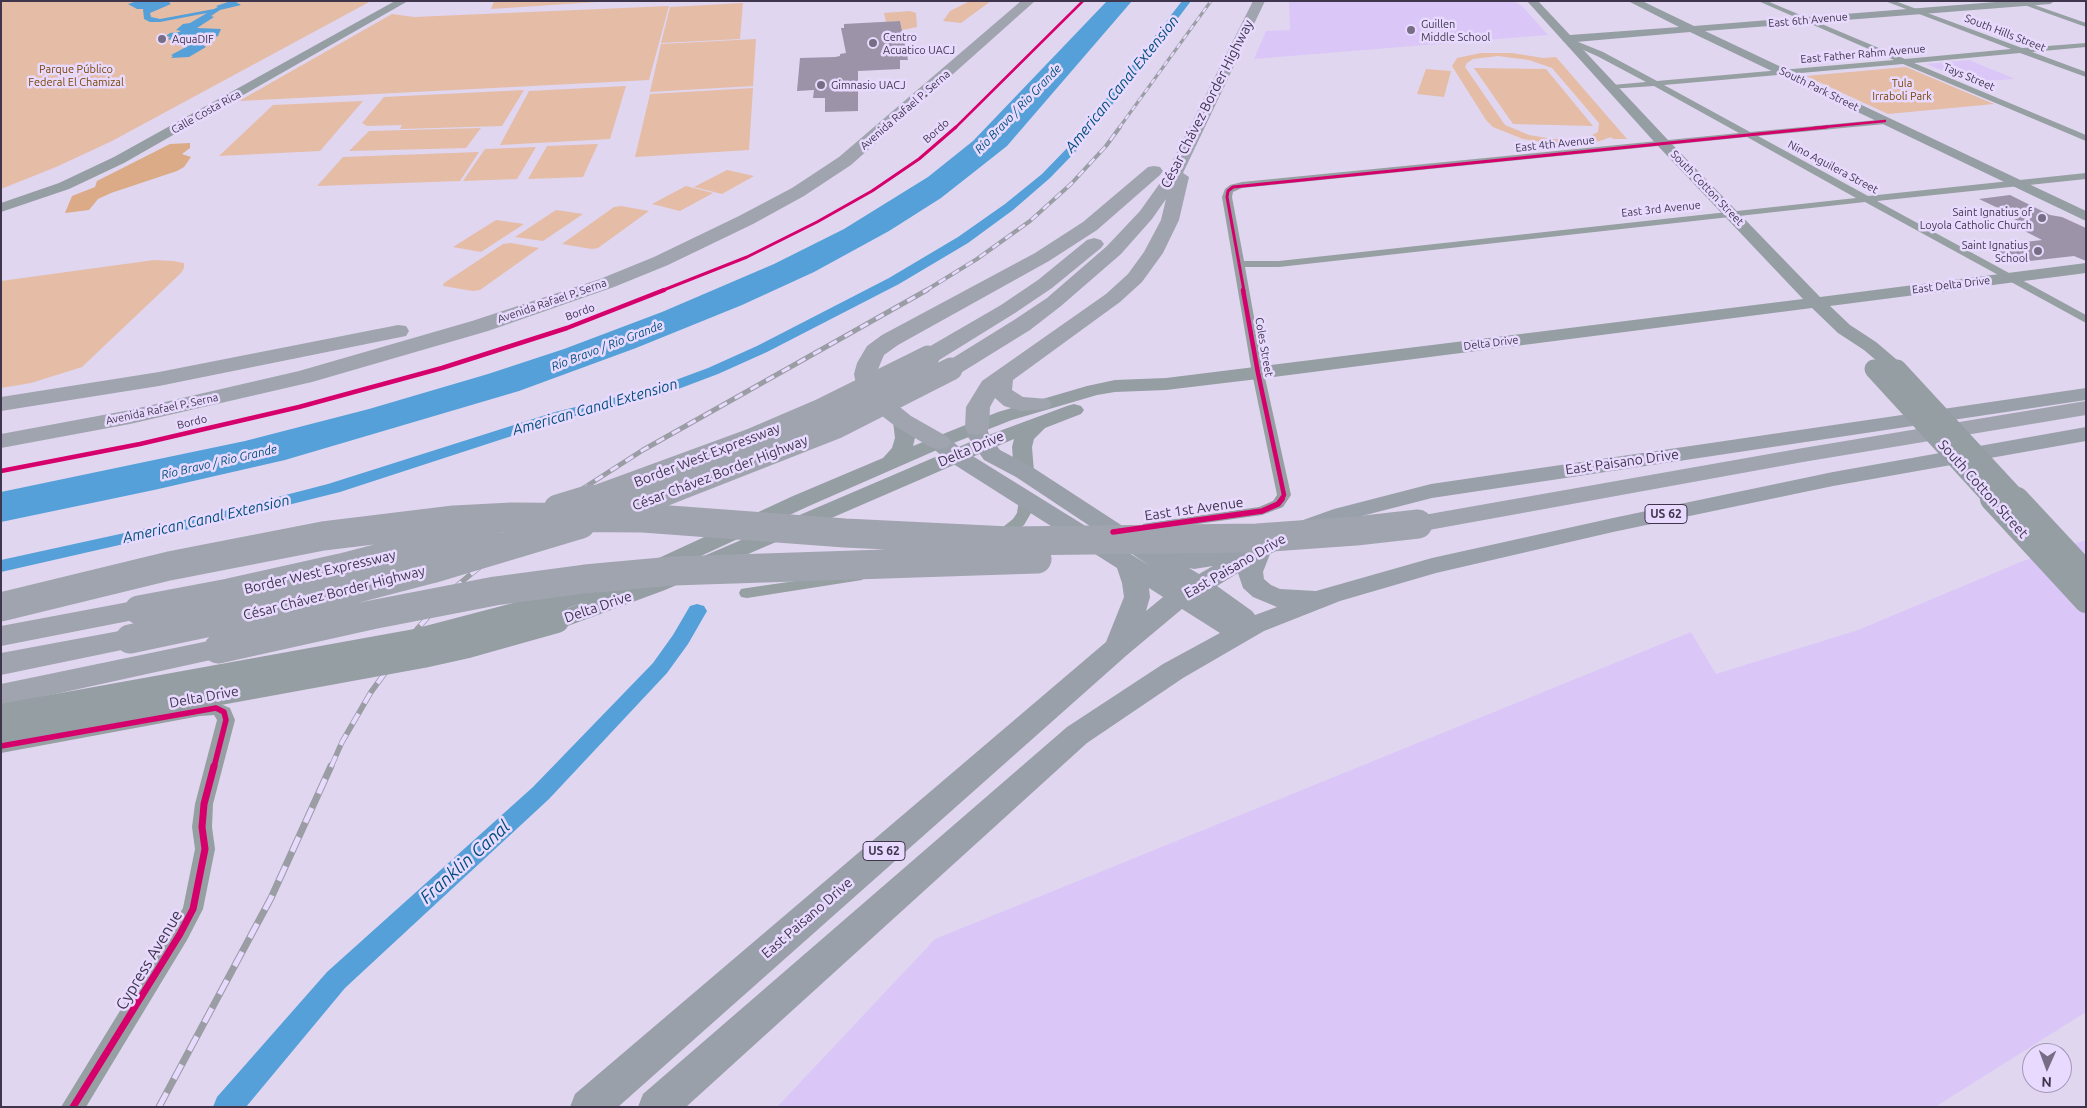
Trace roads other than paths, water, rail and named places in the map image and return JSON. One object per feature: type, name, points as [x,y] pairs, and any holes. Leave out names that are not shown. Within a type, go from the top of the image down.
[{"type":"highway","name":"Avenida Rafael P. Serna","points":[[1,422],[197,385],[467,311],[590,271],[654,244],[750,199],[807,167],[895,98],[1008,1]]},
{"type":"highway","name":"Avenida Rafael P. Serna","points":[[1,441],[140,414],[313,374],[480,326],[607,283],[661,261],[798,192],[845,161],[1028,1]]},
{"type":"highway","name":"César Chávez Border Highway","points":[[1,664],[300,603],[431,569],[618,512],[694,485],[829,430],[891,401],[939,363],[1022,325],[1082,280],[1114,250],[1146,215],[1168,184],[1259,1]]},
{"type":"highway","points":[[979,436],[978,407],[990,386],[1113,298],[1135,278],[1153,253],[1170,220],[1185,153]]},
{"type":"highway","name":"Border West Expressway","points":[[1,636],[229,593],[388,557],[502,526],[614,491],[751,440],[830,406],[939,363],[1008,309],[1070,265],[1116,221],[1158,165],[1121,201],[1074,236],[1042,257],[890,340],[875,351],[868,363],[865,374],[869,389],[876,400],[902,421]]},
{"type":"highway","points":[[1,404],[159,379],[398,331]]},
{"type":"highway","points":[[1003,376],[1000,385],[1002,392],[1012,401],[1040,413]]},
{"type":"highway","points":[[1,695],[371,615],[495,592],[585,579],[674,571],[763,567],[1279,552],[1376,544],[1422,530],[1803,455],[2086,408]]},
{"type":"highway","points":[[1,607],[169,566],[323,536],[454,520],[522,516],[643,518],[1010,541],[1257,538],[1356,531],[1422,530],[2086,419]]},
{"type":"highway","points":[[902,421],[947,449]]},
{"type":"main road","name":"Calle Costa Rica","points":[[1,197],[89,162],[383,1]]},
{"type":"main road","name":"Calle Costa Rica","points":[[1,208],[64,186],[119,160],[403,1]]},
{"type":"main road","name":"South Cotton Street","points":[[1532,1],[1663,143],[1817,302],[1844,329],[1870,346],[1897,369],[2086,572]]},
{"type":"main road","name":"South Park Street","points":[[1633,1],[2086,217]]},
{"type":"main road","name":"East 6th Avenue","points":[[1566,39],[2050,1]]},
{"type":"main road","name":"East Delta Drive","points":[[1817,302],[2086,268]]},
{"type":"main road","name":"Delta Drive","points":[[1,733],[423,656],[556,613],[657,585],[947,449],[1115,386],[1166,384],[1258,373],[1817,302]]},
{"type":"main road","name":"South Cotton Street","points":[[1844,329],[1853,344],[1874,369],[2086,601]]},
{"type":"main road","name":"East Paisano Drive","points":[[589,1107],[1118,648],[1190,591],[1259,549],[1301,528],[1342,514],[1431,491],[2086,394]]},
{"type":"main road","points":[[1024,472],[1022,447],[1025,437],[1040,413]]},
{"type":"main road","points":[[891,462],[902,448],[905,438],[902,421]]},
{"type":"main road","name":"US 62","points":[[657,1107],[1076,734],[1172,670],[1248,629],[1330,595],[1432,566],[1613,525],[1833,479],[2086,434]]},
{"type":"main road","points":[[979,436],[992,455],[1024,472],[1108,540]]},
{"type":"main road","points":[[947,449],[1026,499],[1108,540],[1248,629]]},
{"type":"main road","name":"Delta Drive","points":[[1,716],[415,642],[556,613],[625,580],[681,558],[801,501],[891,462],[947,449]]},
{"type":"main road","points":[[1138,558],[1194,561],[1219,558],[1259,549]]},
{"type":"main road","points":[[1259,549],[1250,572],[1252,582],[1262,591],[1276,598],[1296,599],[1330,595]]},
{"type":"main road","points":[[1118,648],[1134,609],[1138,558]]},
{"type":"street","name":"Tays Street","points":[[1761,1],[2086,138]]},
{"type":"street","name":"South Hills Street","points":[[1888,1],[2086,75]]},
{"type":"street","points":[[2019,2],[2086,25]]},
{"type":"street","name":"Nino Aguilera Street","points":[[1566,39],[1600,54],[1870,199],[2086,320]]},
{"type":"street","name":"East Father Rahm Avenue","points":[[1612,86],[2086,45]]},
{"type":"street","name":"East 4th Avenue","points":[[1228,191],[1242,185],[1885,121]]},
{"type":"street","name":"East 3rd Avenue","points":[[1240,264],[1278,264],[1484,240],[2086,176]]},
{"type":"street","name":"Coles Street","points":[[1228,191],[1227,197],[1258,373],[1283,486],[1284,494],[1278,504]]},
{"type":"street","name":"East 1st Avenue","points":[[883,573],[966,552],[987,544],[1020,522],[1026,499]]},
{"type":"street","name":"East 1st Avenue","points":[[747,593],[1108,540],[1262,511],[1278,504]]},
{"type":"street","name":"Cypress Avenue","points":[[1,746],[216,708],[224,712],[226,720],[204,804],[202,828],[205,849],[193,909],[180,934],[73,1107]]},
{"type":"water","points":[[137,1],[168,1],[171,4],[150,13],[151,17],[160,19],[214,9],[218,7],[216,6],[231,1],[237,1],[241,5],[220,10],[211,16],[214,17],[197,28],[221,29],[218,36],[198,42],[206,47],[189,57],[171,58],[173,56],[171,55],[188,46],[190,41],[176,42],[168,39],[170,37],[166,36],[170,33],[181,31],[176,30],[183,24],[190,23],[207,13],[160,22],[150,22],[144,19],[143,9],[137,9],[128,4]]},
{"type":"water","name":"Río Bravo / Rio Grande","points":[[1107,1],[1132,1],[1007,146],[941,198],[889,231],[814,272],[742,305],[636,348],[519,391],[285,460],[1,522],[1,492],[245,441],[369,409],[488,374],[564,349],[662,312],[774,264],[844,229],[928,177],[973,141]]},
{"type":"waterway","name":"American Canal Extension","points":[[1,566],[216,518],[334,488],[561,415],[659,391],[713,371],[762,349],[894,281],[963,240],[1009,207],[1046,176],[1076,145],[1187,1]]},
{"type":"waterway","name":"Franklin Canal","points":[[227,1107],[336,980],[541,793],[626,705],[660,668],[681,639],[697,611]]},
{"type":"railway","points":[[1119,128],[1211,1]]},
{"type":"railway","points":[[925,291],[977,259],[1030,221],[1071,184],[1106,146],[1120,127]]},
{"type":"railway","points":[[565,500],[643,450],[927,290]]},
{"type":"railway","points":[[331,767],[342,742],[371,692],[418,628],[453,589],[529,526],[567,499]]},
{"type":"railway","points":[[159,1107],[271,898],[331,766]]},
{"type":"place","name":"Guillen Middle School","points":[[1411,30]]},
{"type":"place","name":"AquaDIF","points":[[162,39]]},
{"type":"place","name":"Centro Acuatico UACJ","points":[[873,43]]},
{"type":"place","name":"Gimnasio UACJ","points":[[821,85]]},
{"type":"place","name":"Saint Ignatius of Loyola Catholic Church","points":[[2042,218]]},
{"type":"place","name":"Saint Ignatius School","points":[[2038,251]]},
{"type":"park label","name":"Parque Público Federal El Chamizal","points":[[76,75]]},
{"type":"park label","name":"Tula Irraboli Park","points":[[1902,89]]}]
